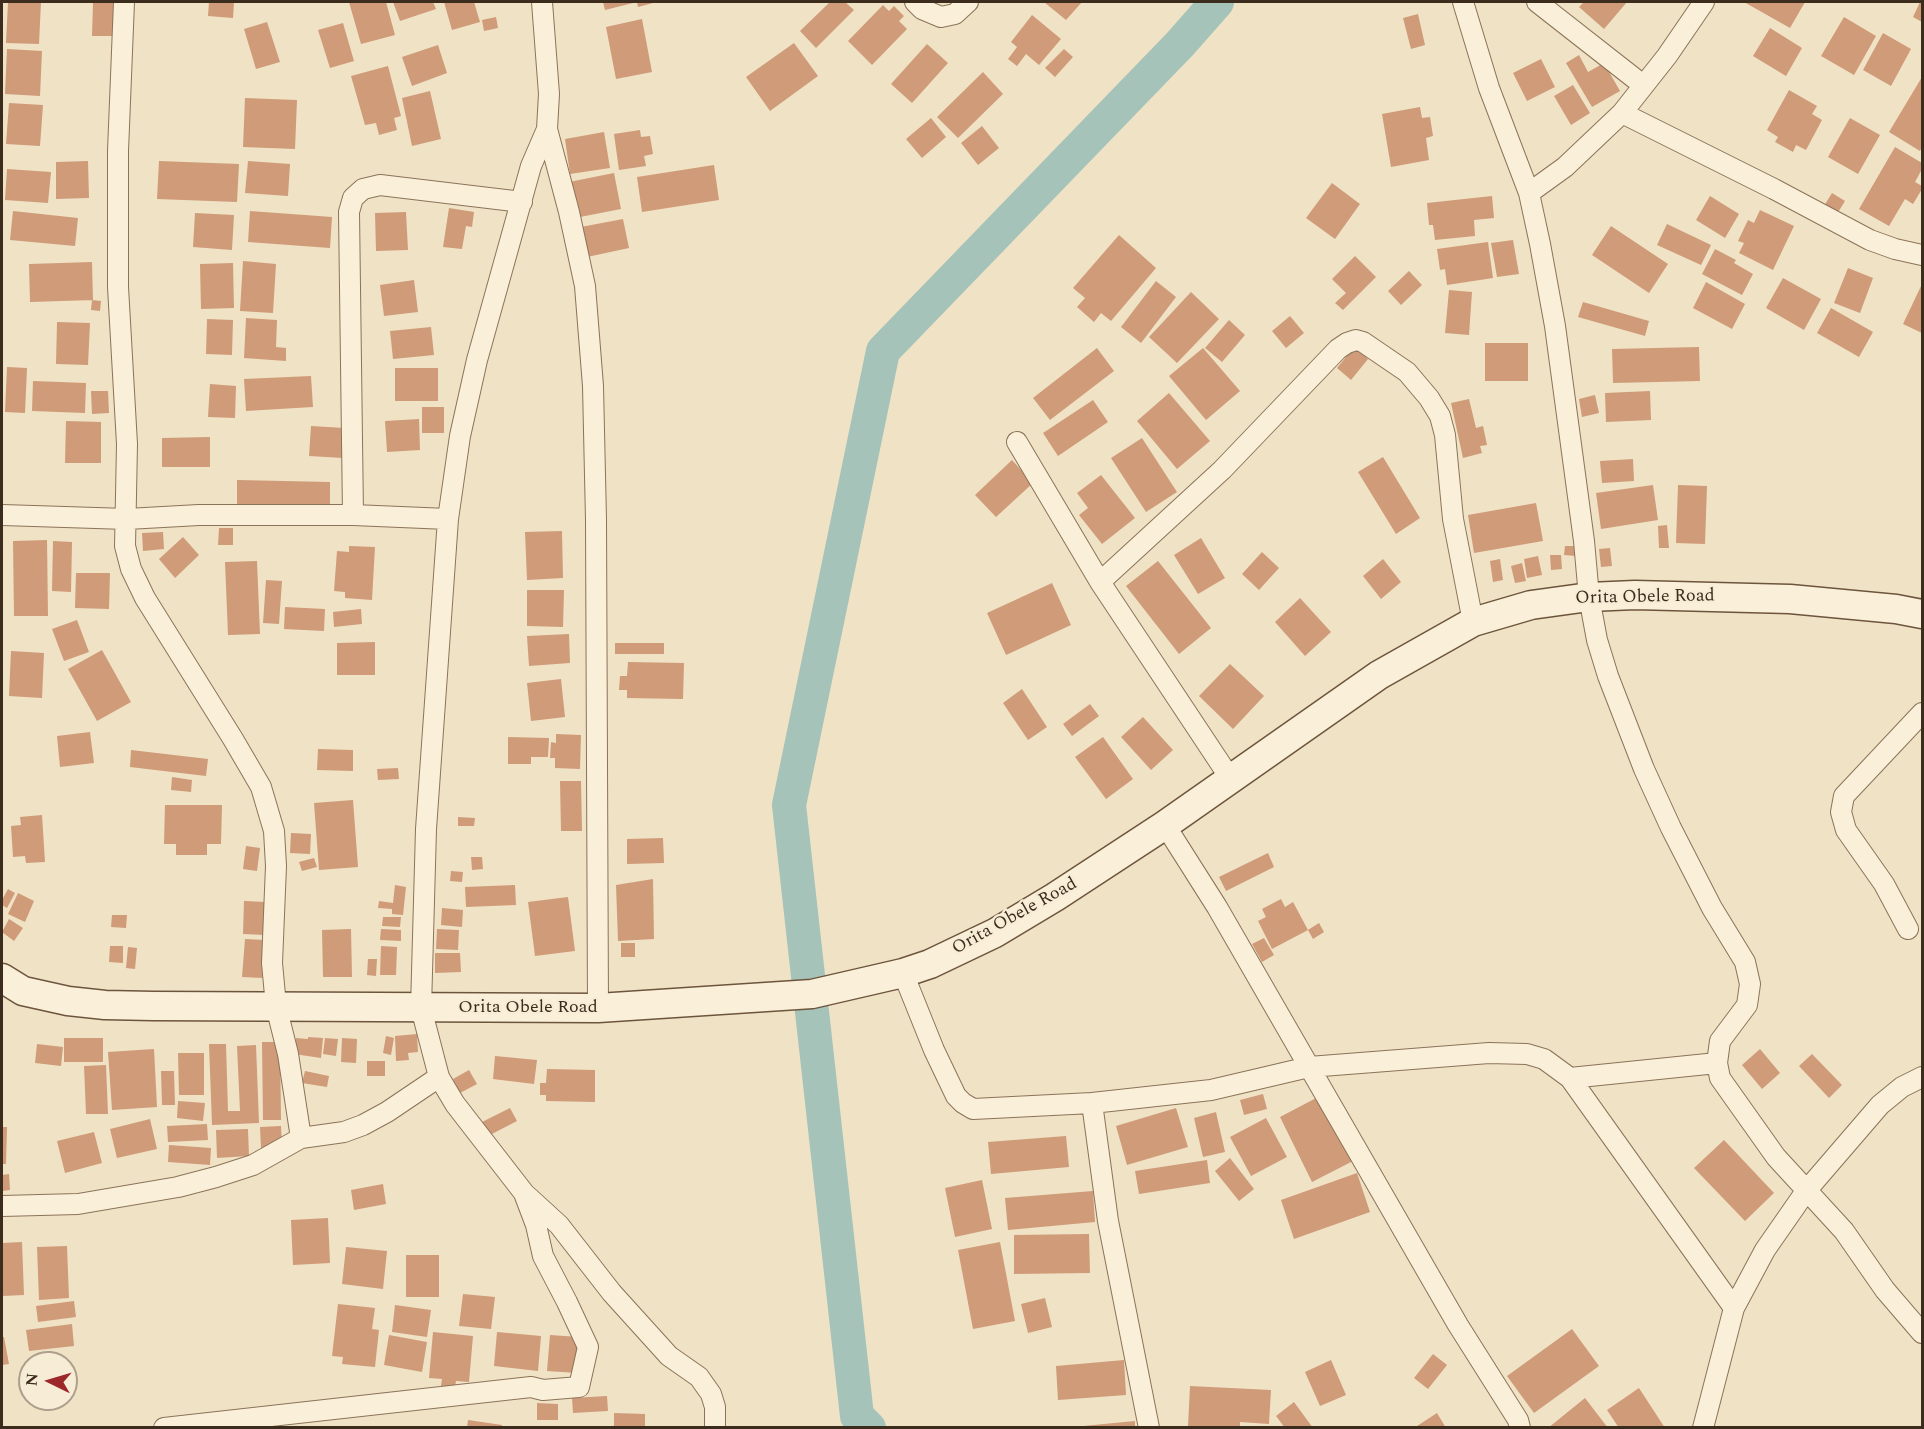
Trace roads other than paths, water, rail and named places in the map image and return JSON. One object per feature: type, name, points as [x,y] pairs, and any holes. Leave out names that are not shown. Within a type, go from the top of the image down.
[{"type":"main road","name":"Orita Obele Road","points":[[2,978],[23,991],[68,1001],[153,1006],[598,1008],[812,994],[903,974],[930,964],[995,933],[1165,825],[1379,675],[1473,622],[1531,605],[1589,597],[1690,596],[1790,599],[1896,609],[1923,614]]},
{"type":"street","points":[[124,2],[118,151],[118,287],[127,444],[125,546],[131,569],[145,598],[261,788],[274,831],[276,866],[272,963],[276,1006],[288,1054],[301,1138]]},
{"type":"street","points":[[543,2],[549,94],[547,129],[569,212],[585,286],[593,386],[596,520],[598,1008]]},
{"type":"street","points":[[915,2],[922,9],[941,17],[955,14],[968,2]]},
{"type":"street","points":[[1463,2],[1489,88],[1529,193],[1540,244],[1556,337],[1584,541],[1589,597],[1597,640],[1608,676],[1644,769],[1671,828],[1712,908],[1745,962],[1750,984],[1747,1005],[1720,1041],[1717,1063],[1720,1077],[1776,1158],[1844,1232],[1885,1290],[1923,1333]]},
{"type":"street","points":[[1537,2],[1643,85]]},
{"type":"street","points":[[1529,193],[1565,167],[1622,113],[1667,56],[1704,2]]},
{"type":"street","points":[[1622,113],[1870,240],[1895,249],[1923,255]]},
{"type":"street","points":[[547,129],[531,166],[477,360],[460,436],[448,519],[426,829],[421,1008],[439,1077],[455,1104],[524,1193],[559,1225],[612,1293],[669,1356],[699,1377],[711,1394],[715,1407],[715,1428]]},
{"type":"street","points":[[353,515],[349,212],[353,198],[363,189],[380,185],[522,202]]},
{"type":"street","points":[[1100,582],[1222,470],[1338,349],[1356,340],[1363,342],[1407,372],[1429,398],[1440,416],[1445,435],[1453,519],[1473,622]]},
{"type":"street","points":[[1017,442],[1100,582],[1230,778]]},
{"type":"street","points":[[2,515],[127,519],[199,515],[353,515],[448,519]]},
{"type":"street","points":[[1908,929],[1884,884],[1846,830],[1841,812],[1844,796],[1923,713]]},
{"type":"street","points":[[1165,825],[1217,907],[1458,1325],[1518,1420],[1520,1428]]},
{"type":"street","points":[[903,974],[934,1050],[956,1096],[963,1103],[974,1108],[1092,1103],[1211,1090],[1309,1067],[1489,1053],[1527,1054],[1544,1059],[1570,1078],[1734,1308]]},
{"type":"street","points":[[1570,1078],[1717,1063]]},
{"type":"street","points":[[2,1206],[78,1204],[178,1188],[216,1178],[253,1165],[301,1138],[344,1132],[363,1125],[387,1112],[439,1077]]},
{"type":"street","points":[[1703,1428],[1734,1308],[1765,1250],[1806,1191],[1880,1104],[1902,1087],[1923,1077]]},
{"type":"street","points":[[1092,1103],[1108,1221],[1149,1428]]},
{"type":"street","points":[[164,1428],[531,1387],[543,1390],[579,1387],[588,1347],[543,1256],[536,1225],[524,1193]]},
{"type":"waterway","points":[[869,1428],[857,1416],[789,805],[883,351],[1180,44],[1217,2]]}]
